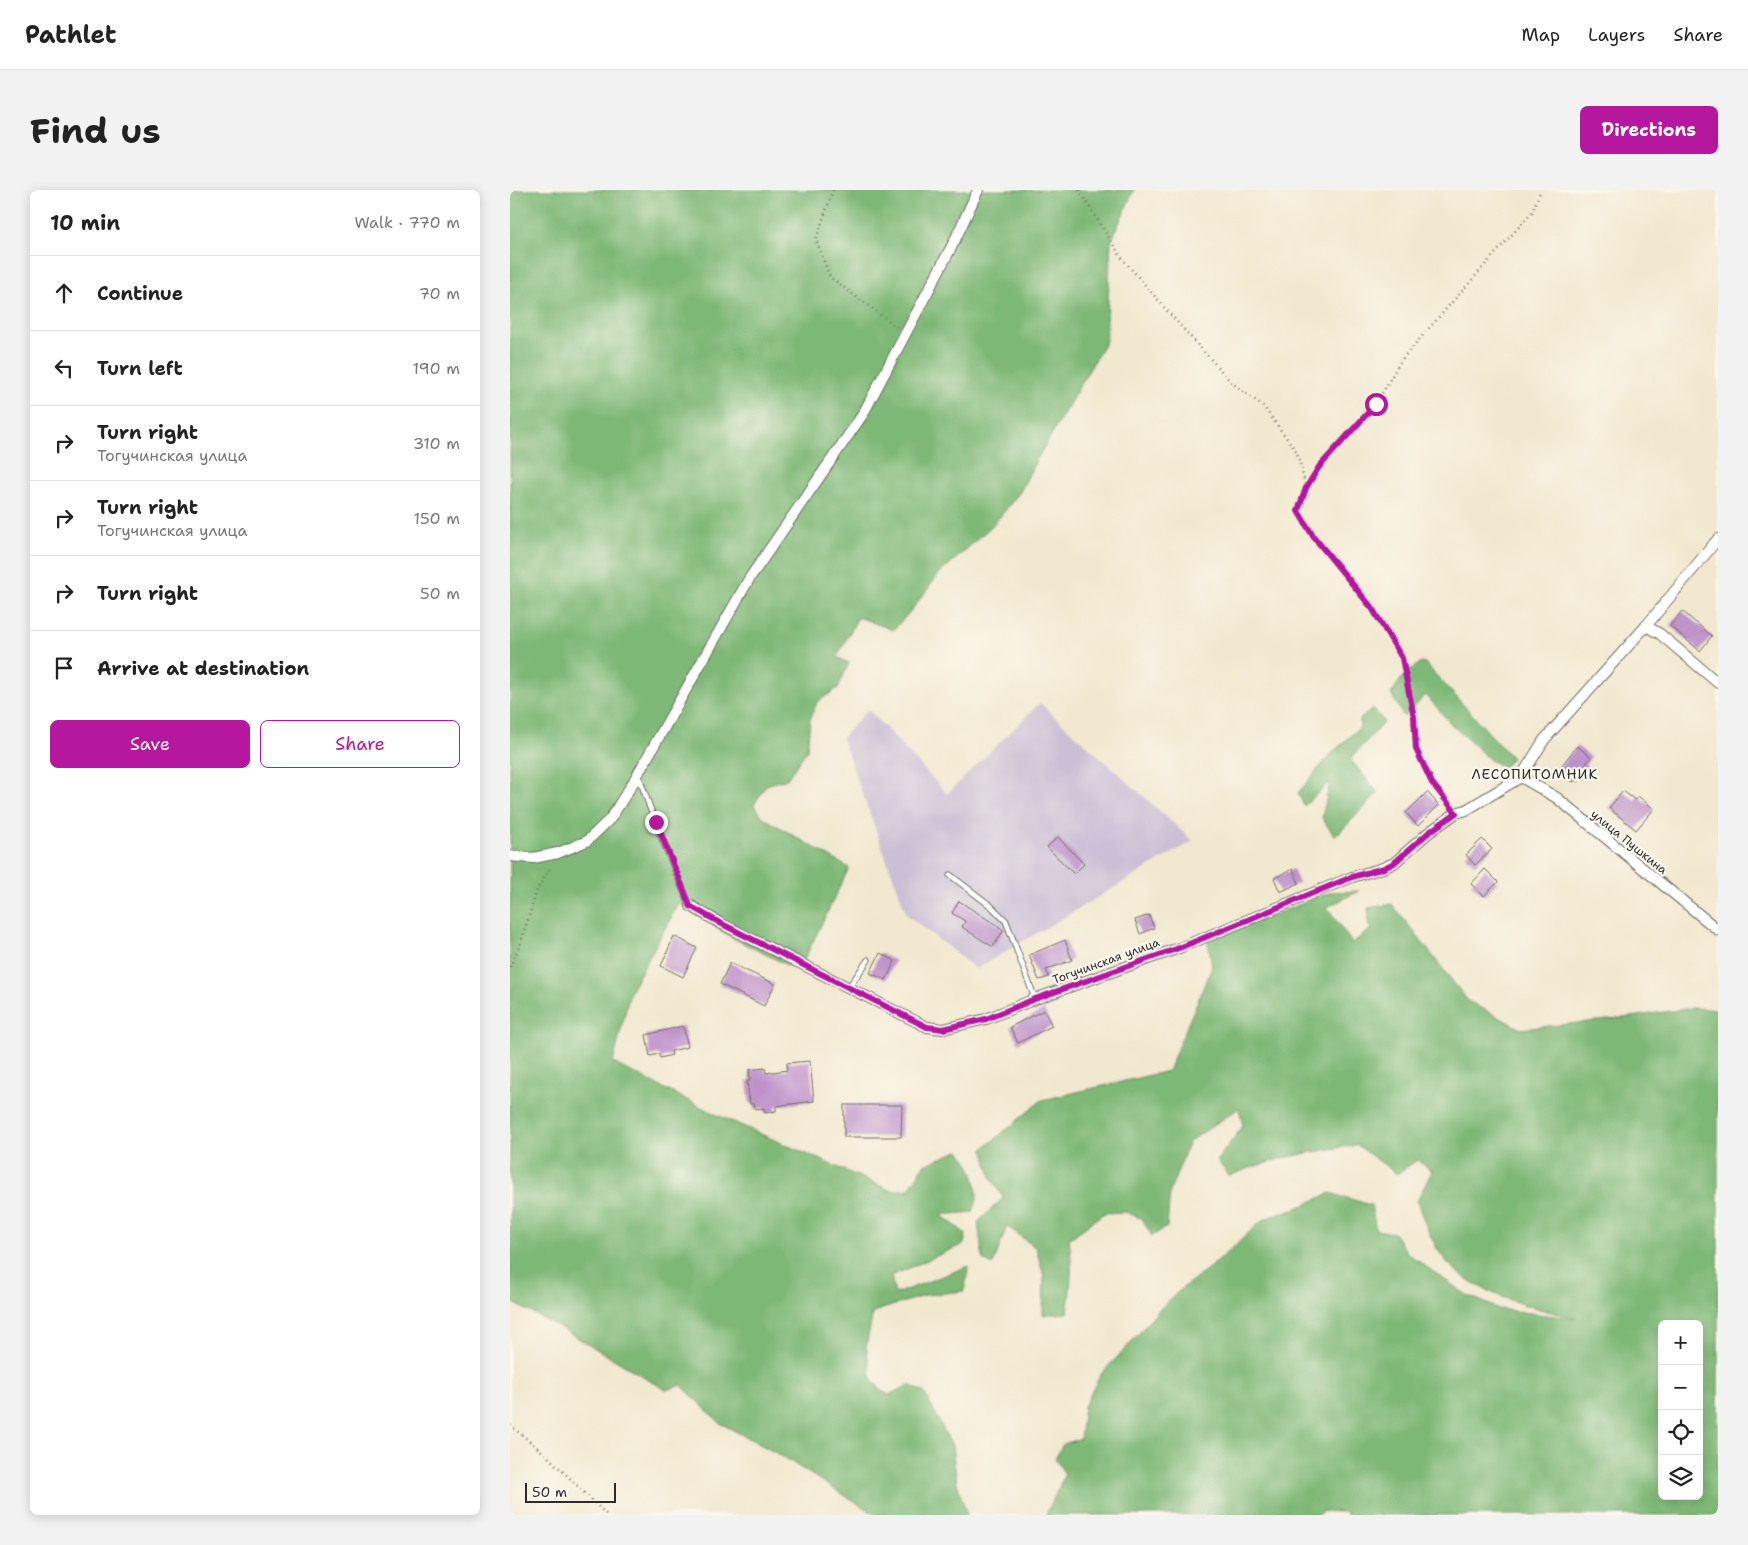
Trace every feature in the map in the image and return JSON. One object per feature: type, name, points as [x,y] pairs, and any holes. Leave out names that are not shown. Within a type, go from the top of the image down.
[{"type":"street","points":[[510,856],[533,858],[558,854],[587,841],[610,819],[638,774],[749,579],[863,414],[954,242],[978,190]]},
{"type":"street","points":[[1521,777],[1544,740],[1646,626],[1718,539]]},
{"type":"street","points":[[1646,626],[1660,634],[1718,683]]},
{"type":"street","name":"Тогучинская улица","points":[[690,906],[927,1027],[943,1029],[986,1019],[1035,999],[1179,948],[1352,877],[1384,868],[1394,863],[1428,833],[1456,813],[1466,810],[1521,777]]},
{"type":"street","name":"улица Пушкина","points":[[1521,777],[1557,798],[1718,930]]},
{"type":"lane","points":[[638,774],[690,906]]},
{"type":"lane","points":[[950,875],[991,906],[1006,921],[1035,999]]},
{"type":"lane","points":[[849,987],[868,960]]},
{"type":"path","points":[[833,190],[816,240],[830,277],[905,333]]},
{"type":"path","points":[[1079,190],[1122,257],[1170,314],[1232,383],[1263,406],[1298,452],[1306,488]]},
{"type":"path","points":[[1456,813],[1432,783],[1416,749],[1414,717],[1402,658],[1372,608],[1313,536],[1298,511],[1306,488],[1319,467],[1376,404],[1401,360],[1532,212],[1540,190]]},
{"type":"path","points":[[510,967],[520,945],[537,890],[558,854]]},
{"type":"path","points":[[510,1425],[545,1454],[607,1515]]},
{"type":"shaded area","points":[[1040,703],[1193,841],[976,969],[907,915],[842,738],[868,709],[947,794]]},
{"type":"green space","points":[[510,190],[1134,190],[1111,241],[1106,341],[1033,466],[1020,492],[994,524],[940,573],[909,613],[893,630],[858,617],[837,657],[849,663],[838,688],[817,702],[810,720],[807,750],[787,779],[766,785],[754,805],[764,818],[849,868],[801,966],[789,966],[731,937],[679,903],[630,992],[613,1063],[715,1114],[892,1191],[909,1189],[924,1165],[958,1151],[966,1159],[972,1171],[977,1192],[977,1201],[973,1212],[941,1215],[966,1234],[964,1244],[891,1276],[895,1294],[969,1266],[964,1291],[926,1295],[873,1312],[866,1347],[872,1381],[888,1395],[909,1385],[924,1392],[952,1446],[957,1483],[967,1515],[876,1515],[778,1454],[720,1423],[681,1385],[666,1390],[566,1331],[510,1301]]},
{"type":"green space","points":[[1424,662],[1512,758],[1504,767],[1490,760],[1452,725],[1426,695],[1404,717],[1391,694],[1408,671]]},
{"type":"green space","points":[[1373,709],[1384,722],[1350,759],[1378,793],[1335,837],[1322,818],[1330,782],[1304,806],[1298,793],[1329,756],[1360,727],[1360,719]]},
{"type":"green space","points":[[1359,891],[1327,907],[1352,943],[1370,930],[1368,908],[1392,904],[1468,1001],[1521,1029],[1617,1019],[1691,1008],[1718,1009],[1718,1515],[1347,1515],[1345,1512],[1323,1511],[1318,1515],[1046,1515],[1065,1474],[1055,1459],[1063,1444],[1080,1439],[1084,1406],[1101,1374],[1158,1311],[1180,1290],[1219,1260],[1264,1219],[1302,1206],[1330,1193],[1371,1205],[1376,1230],[1394,1233],[1408,1254],[1467,1295],[1499,1309],[1577,1319],[1508,1299],[1461,1275],[1448,1263],[1433,1242],[1417,1201],[1432,1171],[1417,1160],[1397,1174],[1357,1145],[1291,1156],[1229,1176],[1217,1160],[1243,1126],[1239,1108],[1189,1142],[1170,1191],[1167,1227],[1152,1236],[1142,1219],[1126,1212],[1104,1213],[1069,1239],[1071,1276],[1067,1313],[1043,1315],[1044,1277],[1036,1248],[1007,1226],[993,1265],[983,1260],[978,1222],[1003,1198],[991,1177],[983,1149],[1042,1100],[1168,1071],[1212,967],[1208,941],[1331,892]]},
{"type":"building","points":[[1682,611],[1712,636],[1700,651],[1670,626]]},
{"type":"building","points":[[1577,746],[1591,757],[1585,765],[1592,770],[1584,780],[1577,775],[1573,782],[1558,770]]},
{"type":"building","points":[[1623,791],[1635,800],[1638,796],[1654,809],[1636,830],[1609,808]]},
{"type":"building","points":[[1427,792],[1439,805],[1418,826],[1406,813]]},
{"type":"building","points":[[1058,837],[1084,864],[1074,874],[1047,847]]},
{"type":"building","points":[[1482,839],[1492,849],[1475,865],[1466,855]]},
{"type":"building","points":[[1293,869],[1299,883],[1280,892],[1274,878]]},
{"type":"building","points":[[1485,869],[1498,882],[1484,896],[1471,884]]},
{"type":"building","points":[[959,901],[1004,930],[993,947],[962,927],[965,921],[952,913]]},
{"type":"building","points":[[1149,915],[1154,928],[1140,934],[1135,920]]},
{"type":"building","points":[[674,936],[697,948],[683,977],[661,966]]},
{"type":"building","points":[[1065,940],[1072,960],[1046,970],[1049,977],[1039,980],[1029,955]]},
{"type":"building","points":[[880,953],[895,961],[886,980],[870,973]]},
{"type":"building","points":[[730,963],[775,984],[764,1006],[720,984]]},
{"type":"building","points":[[1044,1010],[1052,1026],[1018,1043],[1010,1027]]},
{"type":"building","points":[[683,1026],[688,1047],[671,1051],[672,1055],[660,1058],[659,1054],[650,1056],[646,1035]]},
{"type":"building","points":[[810,1061],[814,1101],[776,1106],[776,1111],[765,1113],[764,1108],[755,1109],[754,1104],[750,1104],[747,1081],[750,1081],[749,1070],[765,1068],[766,1073],[787,1070],[787,1063]]},
{"type":"building","points":[[844,1105],[902,1105],[901,1137],[844,1137]]},
{"type":"district","name":"ЛЕСОПИТОМНИК","points":[[1535,774]]},
{"type":"route","points":[[656,822],[690,906],[912,1020],[927,1027],[943,1029],[986,1019],[1035,999],[1179,948],[1352,877],[1384,868],[1394,863],[1428,833],[1456,813],[1432,783],[1416,749],[1414,717],[1402,658],[1372,608],[1313,536],[1298,511],[1306,488],[1319,467],[1376,404]]}]
